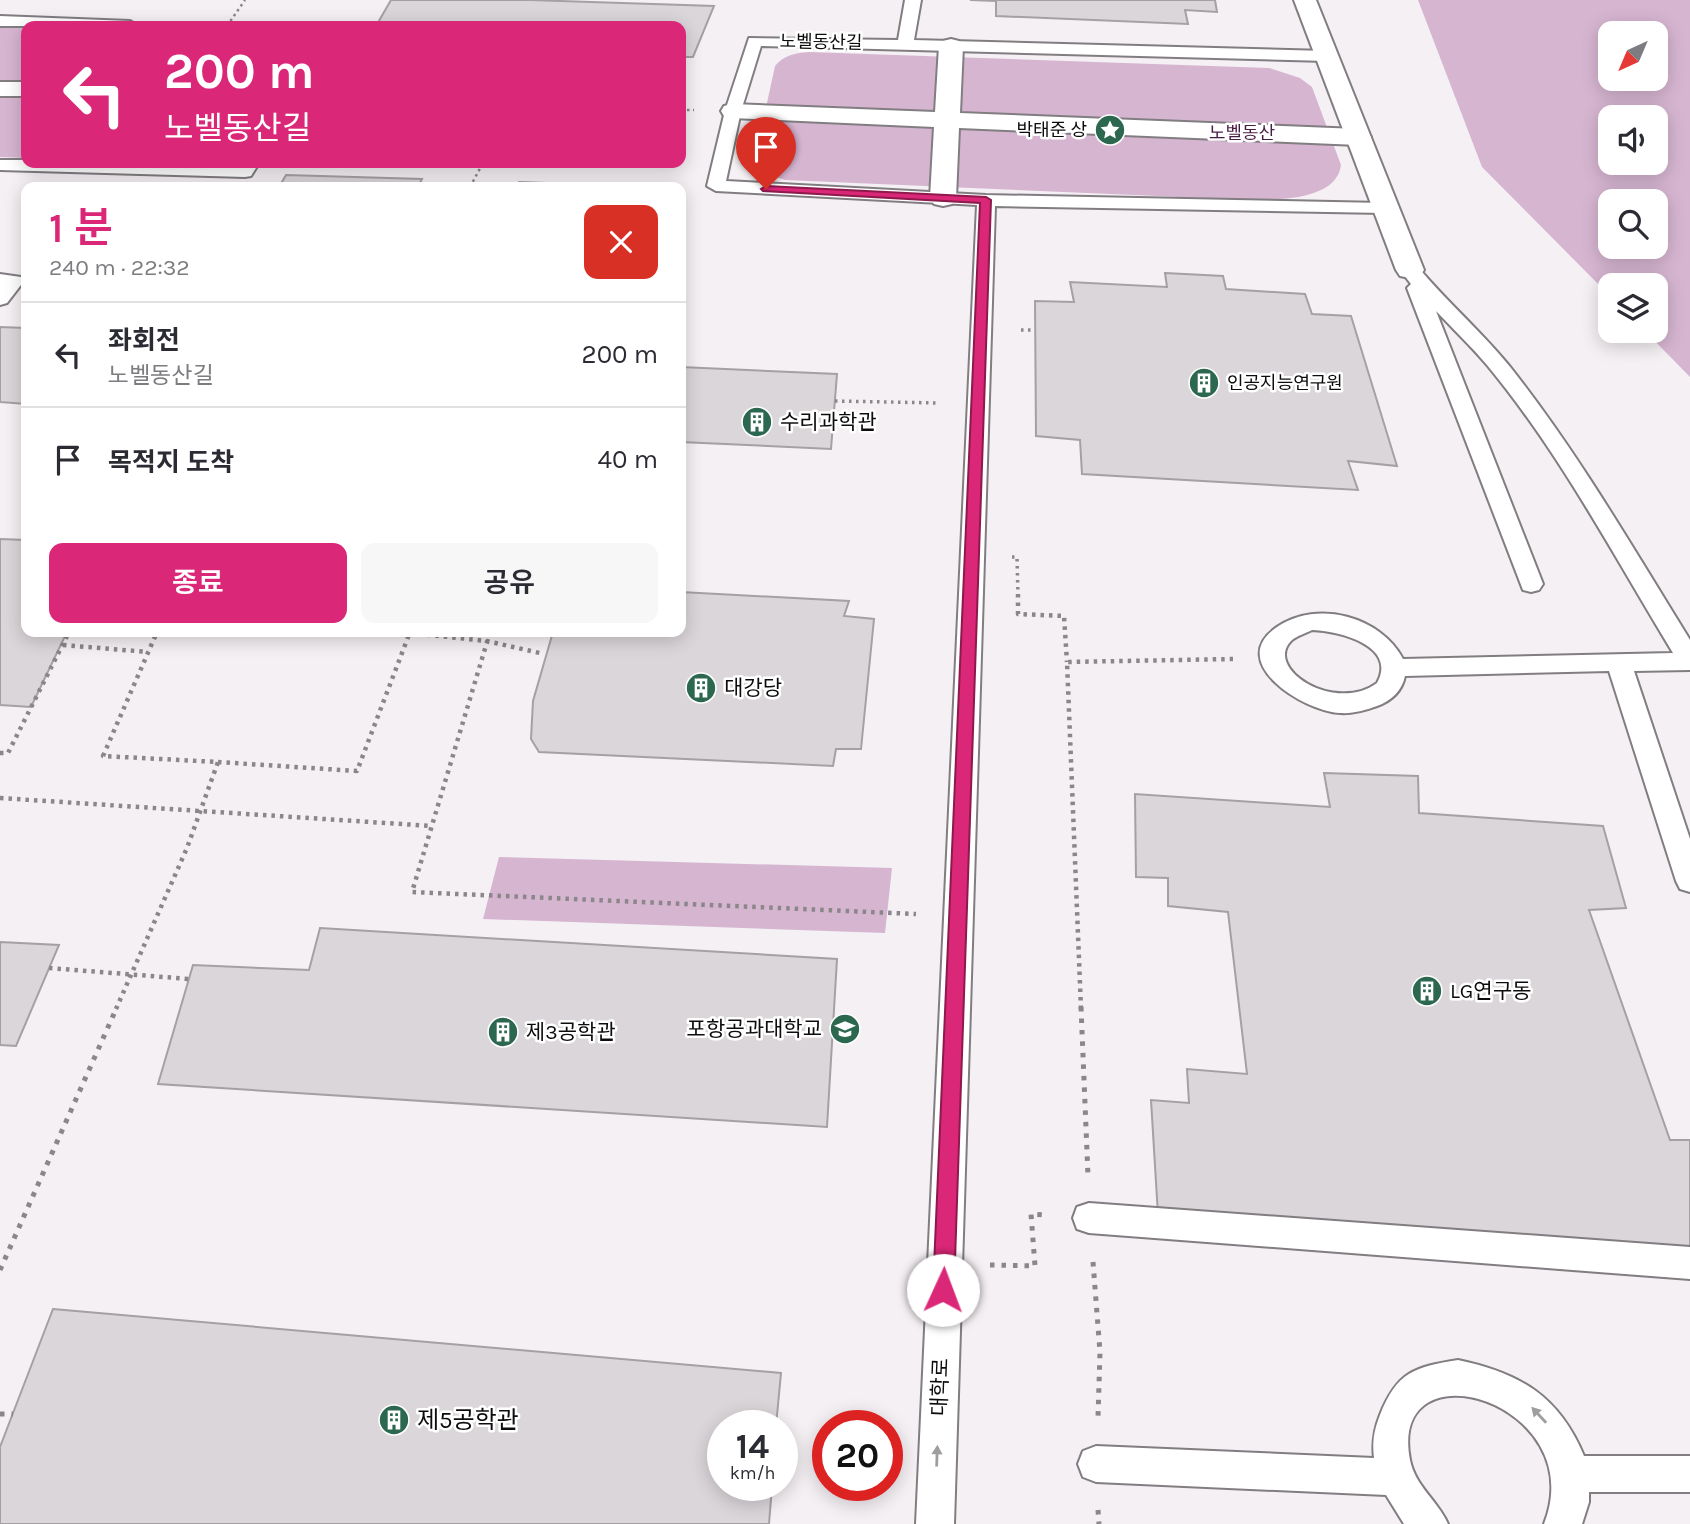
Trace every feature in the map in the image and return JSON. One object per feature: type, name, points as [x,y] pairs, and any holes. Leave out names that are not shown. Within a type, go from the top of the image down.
[{"type":"street","points":[[1305,0],[1410,270]]},
{"type":"street","points":[[943,198],[951,46]]},
{"type":"street","points":[[0,89],[21,89]]},
{"type":"street","points":[[733,111],[1358,137]]},
{"type":"lane","points":[[905,44],[913,0]]},
{"type":"lane","points":[[0,21],[21,22]]},
{"type":"lane","name":"노벨동산길","points":[[1327,56],[755,41],[733,111],[716,186],[986,200],[1384,208]]},
{"type":"lane","points":[[0,165],[21,166]]},
{"type":"lane","points":[[105,168],[245,172],[247,168]]},
{"type":"lane","name":"대학로","points":[[935,1524],[986,200]]},
{"type":"lane","points":[[1410,270],[1531,584]]},
{"type":"lane","points":[[1394,668],[1690,660],[1573,470],[1535,414],[1502,369],[1410,270]]},
{"type":"lane","points":[[0,280],[14,281],[0,299]]},
{"type":"lane","points":[[1309,622],[1328,622],[1365,632],[1380,642],[1390,655],[1394,668],[1393,681],[1379,695],[1356,704],[1338,704],[1319,700],[1286,683],[1272,658],[1273,646],[1281,635],[1293,627],[1309,622]]},
{"type":"lane","points":[[1619,663],[1690,881]]},
{"type":"lane","points":[[1089,1218],[1690,1263]]},
{"type":"lane","points":[[1429,1524],[1411,1506],[1396,1477],[1390,1448],[1393,1421],[1406,1398],[1427,1382],[1455,1377],[1485,1381],[1515,1394],[1541,1415],[1561,1444],[1572,1474],[1571,1501],[1563,1524]]},
{"type":"lane","points":[[1097,1464],[1396,1477]]},
{"type":"lane","points":[[1572,1474],[1690,1474]]},
{"type":"path","points":[[230,21],[245,0]]},
{"type":"path","points":[[835,401],[979,404]]},
{"type":"path","points":[[973,555],[1017,557],[1018,614],[1064,616],[1089,1218],[1100,1352]]},
{"type":"path","points":[[0,753],[8,753],[67,637]]},
{"type":"path","points":[[155,637],[103,756],[357,771],[408,637]]},
{"type":"path","points":[[448,637],[487,641],[544,654]]},
{"type":"path","points":[[488,637],[412,892],[958,915]]},
{"type":"path","points":[[63,645],[148,652]]},
{"type":"path","points":[[1067,662],[1272,658]]},
{"type":"path","points":[[0,1270],[187,848],[218,762]]},
{"type":"path","points":[[0,798],[432,826]]},
{"type":"path","points":[[49,968],[189,979]]},
{"type":"path","points":[[944,1264],[1035,1266],[1031,1214],[1089,1218]]},
{"type":"path","points":[[0,1414],[13,1414]]},
{"type":"green space","points":[[1418,0],[1690,0],[1690,377],[1657,343],[1668,343],[1668,273],[1598,273],[1598,284],[1482,167]]},
{"type":"green space","points":[[0,27],[21,28],[21,158],[0,157]]},
{"type":"green space","name":"노벨동산","points":[[809,52],[1269,68],[1300,78],[1312,87],[1341,165],[1337,177],[1318,191],[1305,196],[1263,200],[785,180],[765,173],[754,163],[775,66],[790,55]]},
{"type":"green space","points":[[499,857],[892,868],[885,933],[483,919]]},
{"type":"building","points":[[391,0],[530,0],[714,6],[693,57],[686,57],[686,21],[379,21]]},
{"type":"building","points":[[970,0],[1215,0],[1217,12],[1185,10],[1188,24],[996,16],[996,1]]},
{"type":"building","points":[[286,175],[422,179],[420,182],[282,182]]},
{"type":"building","name":"인공지능연구원","points":[[1165,273],[1223,276],[1226,289],[1305,294],[1312,314],[1351,316],[1397,466],[1348,461],[1358,490],[1082,474],[1080,440],[1036,436],[1035,301],[1074,302],[1070,282],[1167,287]]},
{"type":"building","points":[[0,327],[21,328],[21,404],[0,402]]},
{"type":"building","name":"수리과학관","points":[[686,367],[837,374],[831,449],[686,442]]},
{"type":"building","points":[[0,539],[21,540],[21,637],[65,637],[31,707],[0,705]]},
{"type":"building","name":"대강당","points":[[686,592],[849,601],[844,616],[874,619],[861,749],[836,749],[833,766],[539,752],[531,739],[533,701],[552,637],[686,637]]},
{"type":"building","name":"LG연구동","points":[[1324,773],[1418,776],[1419,813],[1603,826],[1626,908],[1589,910],[1670,1140],[1690,1140],[1690,1253],[1158,1215],[1151,1100],[1189,1103],[1187,1069],[1247,1074],[1228,912],[1168,906],[1168,878],[1136,877],[1135,794],[1330,807]]},
{"type":"building","name":"제3공학관","points":[[320,928],[837,959],[827,1127],[158,1084],[193,965],[309,970]]},
{"type":"building","points":[[0,942],[59,945],[16,1046],[0,1045]]},
{"type":"building","name":"제5공학관","points":[[53,1309],[781,1373],[778,1410],[707,1410],[707,1501],[771,1501],[769,1524],[0,1524],[0,1447]]},
{"type":"place","name":"박태준 상","points":[[1110,130]]},
{"type":"place","name":"인공지능연구원","points":[[1204,383]]},
{"type":"place","name":"수리과학관","points":[[757,422]]},
{"type":"place","name":"대강당","points":[[701,688]]},
{"type":"place","name":"LG연구동","points":[[1427,991]]},
{"type":"place","name":"포항공과대학교","points":[[845,1029]]},
{"type":"place","name":"제3공학관","points":[[503,1032]]},
{"type":"place","name":"제5공학관","points":[[394,1420]]},
{"type":"route","points":[[766,189],[986,200],[943,1290]]}]
